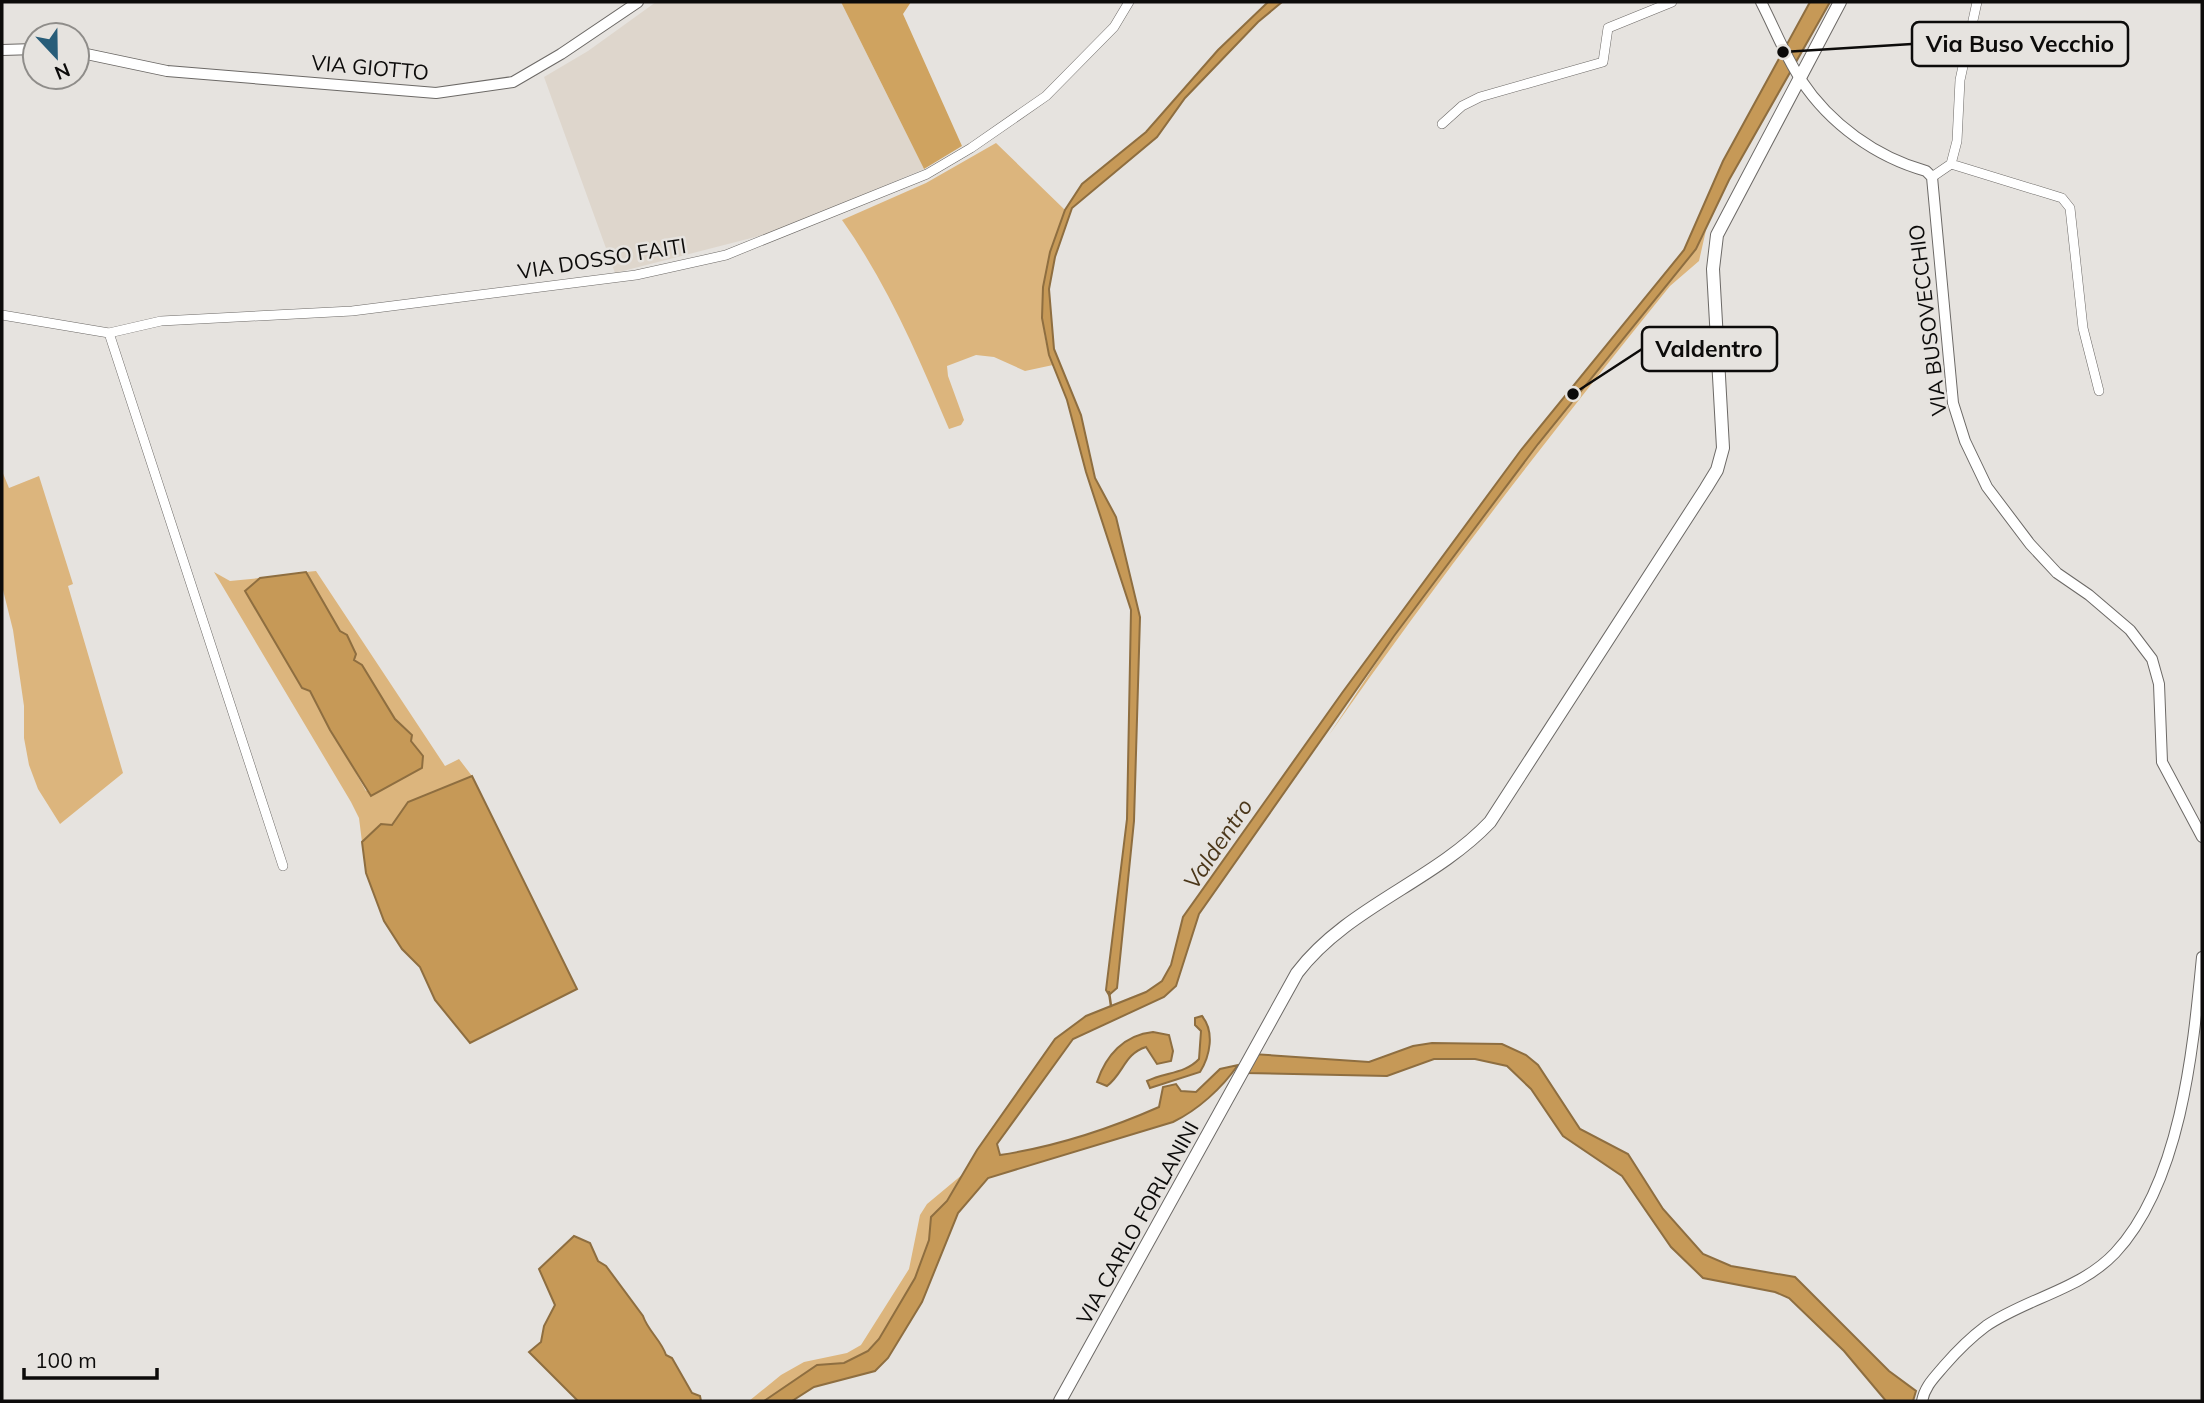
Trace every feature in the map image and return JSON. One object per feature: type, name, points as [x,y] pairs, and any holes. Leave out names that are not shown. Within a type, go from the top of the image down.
[{"type":"main road","points":[[1797,73],[1840,2]]},
{"type":"main road","name":"VIA CARLO FORLANINI","points":[[1060,1401],[1297,973],[1316,950],[1345,927],[1458,851],[1490,822],[1706,488],[1721,460],[1723,448],[1714,246],[1722,222],[1797,73]]},
{"type":"street","name":"VIA GIOTTO","points":[[91,55],[167,71],[436,93],[513,82],[561,54],[638,2]]},
{"type":"street","name":"VIA DOSSO FAITI","points":[[2,315],[109,332],[161,321],[352,311],[636,275],[726,255],[927,174],[971,148],[1046,96],[1114,27],[1129,2]]},
{"type":"street","points":[[1442,124],[1462,106],[1480,97],[1602,62],[1608,29],[1672,2]]},
{"type":"street","points":[[1761,2],[1797,73],[1828,112],[1862,143],[1926,171],[1932,177],[1951,164],[1957,141],[1960,80],[1977,2]]},
{"type":"street","points":[[2,51],[21,50]]},
{"type":"street","points":[[1951,164],[2062,198],[2070,208],[2084,328],[2099,391]]},
{"type":"street","name":"VIA BUSOVECCHIO","points":[[1932,177],[1953,403],[1965,441],[1987,487],[2030,544],[2057,573],[2130,629],[2152,659],[2162,711],[2162,762],[2202,837]]},
{"type":"street","points":[[109,332],[283,866]]},
{"type":"street","points":[[1922,1401],[1925,1389],[1961,1346],[1988,1325],[2083,1279],[2113,1255],[2130,1234],[2155,1189],[2178,1121],[2202,957]]},
{"type":"shaded area","points":[[656,2],[841,2],[924,169],[775,232],[615,273],[544,77],[588,51]]},
{"type":"shaded area","points":[[841,2],[911,2],[903,14],[962,146],[924,169]]},
{"type":"shaded area","points":[[1268,2],[1282,2],[1258,22],[1185,98],[1157,137],[1072,208],[1055,257],[1049,289],[1054,349],[1081,415],[1095,478],[1116,517],[1140,617],[1134,821],[1117,988],[1109,995],[1106,990],[1127,819],[1131,610],[1086,472],[1067,400],[1049,355],[1042,318],[1043,287],[1050,252],[1065,210],[1082,184],[1146,132],[1218,50]]},
{"type":"shaded area","points":[[1810,2],[1830,2],[1729,180],[1696,249],[1538,444],[1394,636],[1199,914],[1176,986],[1164,997],[1073,1039],[997,1144],[1000,1155],[1060,1142],[1121,1123],[1159,1107],[1163,1087],[1176,1084],[1181,1091],[1196,1092],[1220,1069],[1238,1065],[1232,1074],[1200,1105],[1173,1122],[988,1178],[958,1213],[922,1302],[888,1358],[875,1371],[814,1387],[792,1401],[764,1401],[817,1365],[844,1363],[868,1351],[879,1339],[915,1278],[929,1240],[931,1217],[947,1201],[977,1150],[1055,1039],[1086,1016],[1146,992],[1162,981],[1171,965],[1183,917],[1342,693],[1521,450],[1684,250],[1723,161]]},
{"type":"shaded area","points":[[996,143],[1065,210],[1052,248],[1044,287],[1043,326],[1053,365],[1025,371],[994,357],[976,355],[947,366],[964,420],[961,425],[949,429],[888,295],[842,220],[926,183]]},
{"type":"shaded area","points":[[1706,230],[1699,261],[1670,286],[1539,451],[1453,563],[1329,735],[1394,636],[1538,444],[1696,249]]},
{"type":"shaded area","points":[[2,471],[9,488],[39,476],[73,584],[68,586],[123,773],[60,824],[38,789],[29,765],[24,738],[24,706],[13,630],[2,586]]},
{"type":"shaded area","points":[[316,571],[445,766],[459,759],[472,776],[408,802],[392,825],[381,824],[362,842],[359,818],[351,802],[214,572],[230,581],[260,578],[245,591],[302,688],[310,691],[366,791],[423,757],[411,740],[412,735],[395,719],[362,665],[354,660],[356,654],[347,635],[340,631],[306,572]]},
{"type":"shaded area","points":[[306,572],[340,631],[347,635],[356,654],[354,660],[362,665],[395,719],[412,735],[411,741],[423,756],[422,768],[371,796],[330,730],[310,691],[302,688],[245,591],[260,578]]},
{"type":"shaded area","points":[[472,776],[577,989],[470,1043],[435,1000],[420,967],[402,949],[384,921],[366,873],[362,842],[381,824],[392,825],[408,802]]},
{"type":"shaded area","points":[[1202,1016],[1209,1029],[1210,1044],[1200,1072],[1150,1088],[1147,1081],[1187,1068],[1199,1059],[1201,1031],[1195,1025],[1195,1018]]},
{"type":"shaded area","points":[[1153,1032],[1169,1035],[1173,1051],[1171,1061],[1157,1064],[1146,1047],[1128,1059],[1107,1086],[1097,1082],[1105,1063],[1118,1048],[1133,1037]]},
{"type":"shaded area","points":[[1432,1043],[1502,1044],[1526,1055],[1538,1065],[1580,1129],[1628,1154],[1663,1209],[1703,1254],[1731,1266],[1795,1277],[1889,1371],[1916,1391],[1913,1401],[1886,1401],[1844,1351],[1789,1298],[1775,1292],[1703,1278],[1671,1247],[1622,1176],[1563,1136],[1531,1089],[1507,1066],[1475,1059],[1434,1059],[1387,1076],[1246,1073],[1253,1054],[1369,1062],[1413,1046]]},
{"type":"shaded area","points":[[963,1174],[947,1201],[931,1217],[929,1240],[915,1278],[879,1339],[868,1351],[844,1363],[817,1365],[764,1401],[749,1401],[781,1375],[804,1362],[847,1353],[861,1345],[909,1269],[920,1215],[927,1204]]},
{"type":"shaded area","points":[[574,1236],[590,1243],[598,1261],[606,1266],[643,1316],[666,1355],[672,1358],[692,1393],[700,1396],[701,1401],[578,1401],[529,1352],[541,1342],[544,1326],[555,1305],[539,1269]]},
{"type":"waterway","points":[[1109,992],[1111,1006]]},
{"type":"place","name":"Via Buso Vecchio","points":[[1783,52]]},
{"type":"place","name":"Valdentro","points":[[1573,394]]}]
